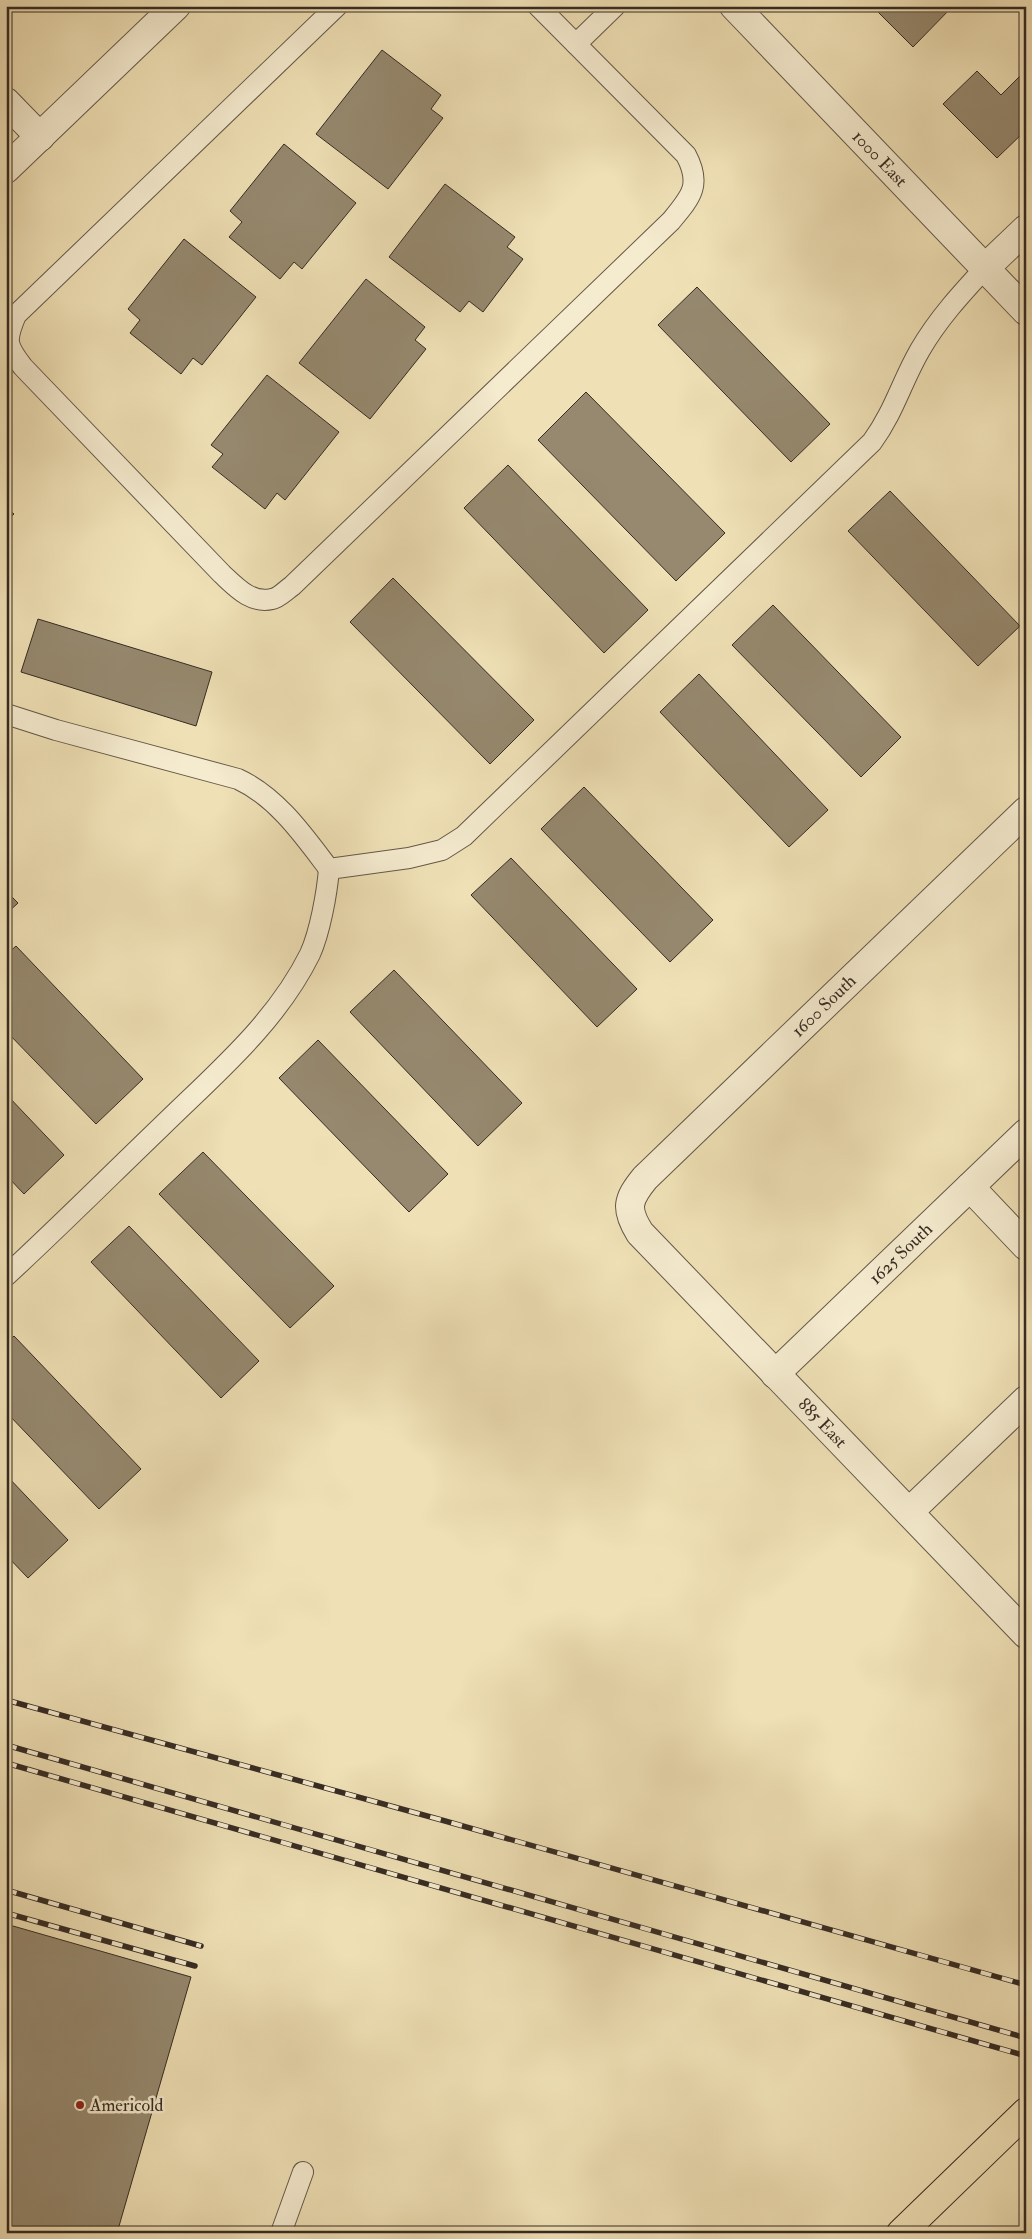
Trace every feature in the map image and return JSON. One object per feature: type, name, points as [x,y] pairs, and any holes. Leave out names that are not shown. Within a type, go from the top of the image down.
[{"type":"main road","points":[[901,2233],[1026,2112]]},
{"type":"street","points":[[6,169],[176,6]]},
{"type":"street","name":"1000 East","points":[[734,6],[1026,311]]},
{"type":"street","points":[[6,102],[40,137]]},
{"type":"street","points":[[985,268],[1026,229]]},
{"type":"street","name":"1600 South","points":[[629,1206],[635,1191],[645,1178],[1026,811]]},
{"type":"street","name":"1625 South","points":[[774,1374],[1026,1134]]},
{"type":"street","points":[[970,1187],[1026,1246]]},
{"type":"street","name":"885 East","points":[[629,1206],[632,1219],[640,1233],[1026,1634]]},
{"type":"street","points":[[909,1512],[1026,1400]]},
{"type":"lane","points":[[337,6],[16,315],[8,334],[10,350],[23,367],[222,574],[240,591],[257,600],[274,599],[292,586],[656,234],[687,201],[693,185],[694,170],[686,155],[538,6]]},
{"type":"lane","points":[[576,44],[615,6]]},
{"type":"lane","points":[[329,869],[409,858],[442,850],[464,836],[872,442],[887,422],[919,351],[939,320],[985,268]]},
{"type":"lane","points":[[6,714],[56,730],[238,779],[254,786],[292,824],[329,869],[327,891],[311,952],[292,986],[271,1017],[214,1076],[6,1276]]},
{"type":"lane","points":[[281,2233],[303,2172]]},
{"type":"building","points":[[872,6],[953,6],[913,47]]},
{"type":"building","points":[[382,50],[441,95],[431,109],[443,118],[388,189],[316,134]]},
{"type":"building","points":[[977,71],[1001,95],[1023,73],[1026,76],[1026,130],[997,158],[943,104]]},
{"type":"building","points":[[284,144],[356,203],[302,269],[294,262],[280,279],[229,237],[242,222],[230,211]]},
{"type":"building","points":[[445,184],[515,237],[507,247],[523,259],[483,312],[469,301],[460,312],[389,257]]},
{"type":"building","points":[[184,239],[256,297],[202,365],[193,358],[181,374],[130,333],[140,320],[128,309]]},
{"type":"building","points":[[366,279],[425,327],[415,340],[426,349],[370,419],[299,363]]},
{"type":"building","points":[[697,287],[830,424],[791,462],[658,325]]},
{"type":"building","points":[[267,375],[339,432],[285,500],[277,493],[265,509],[212,467],[223,454],[211,445]]},
{"type":"building","points":[[586,392],[725,533],[676,581],[538,440]]},
{"type":"building","points":[[508,465],[648,610],[604,653],[464,508]]},
{"type":"building","points":[[890,491],[1020,626],[978,666],[848,531]]},
{"type":"building","points":[[6,507],[14,514],[6,522]]},
{"type":"building","points":[[393,578],[534,720],[490,764],[350,622]]},
{"type":"building","points":[[773,605],[901,737],[861,777],[732,645]]},
{"type":"building","points":[[38,619],[212,672],[196,726],[21,672]]},
{"type":"building","points":[[699,674],[828,810],[789,847],[660,712]]},
{"type":"building","points":[[584,787],[713,920],[670,962],[541,829]]},
{"type":"building","points":[[511,858],[637,989],[597,1027],[471,895]]},
{"type":"building","points":[[6,891],[18,903],[6,914]]},
{"type":"building","points":[[16,946],[143,1079],[96,1124],[6,1031],[6,955]]},
{"type":"building","points":[[394,970],[522,1103],[478,1146],[350,1012]]},
{"type":"building","points":[[318,1040],[448,1174],[409,1212],[279,1078]]},
{"type":"building","points":[[6,1094],[64,1155],[24,1194],[6,1175]]},
{"type":"building","points":[[203,1152],[334,1286],[290,1328],[159,1194]]},
{"type":"building","points":[[129,1226],[259,1361],[221,1398],[91,1262]]},
{"type":"building","points":[[14,1336],[141,1469],[99,1509],[6,1412],[6,1343]]},
{"type":"building","points":[[6,1475],[68,1540],[28,1578],[6,1555]]},
{"type":"building","name":"Americold","points":[[6,1924],[191,1977],[117,2233],[6,2233]]},
{"type":"railway","points":[[6,1700],[438,1819],[1026,1985]]},
{"type":"railway","points":[[6,1745],[1026,2038]]},
{"type":"railway","points":[[6,1763],[1026,2056]]},
{"type":"railway","points":[[6,1890],[201,1946]]},
{"type":"railway","points":[[6,1913],[195,1966]]},
{"type":"place","name":"Americold","points":[[80,2105]]}]
